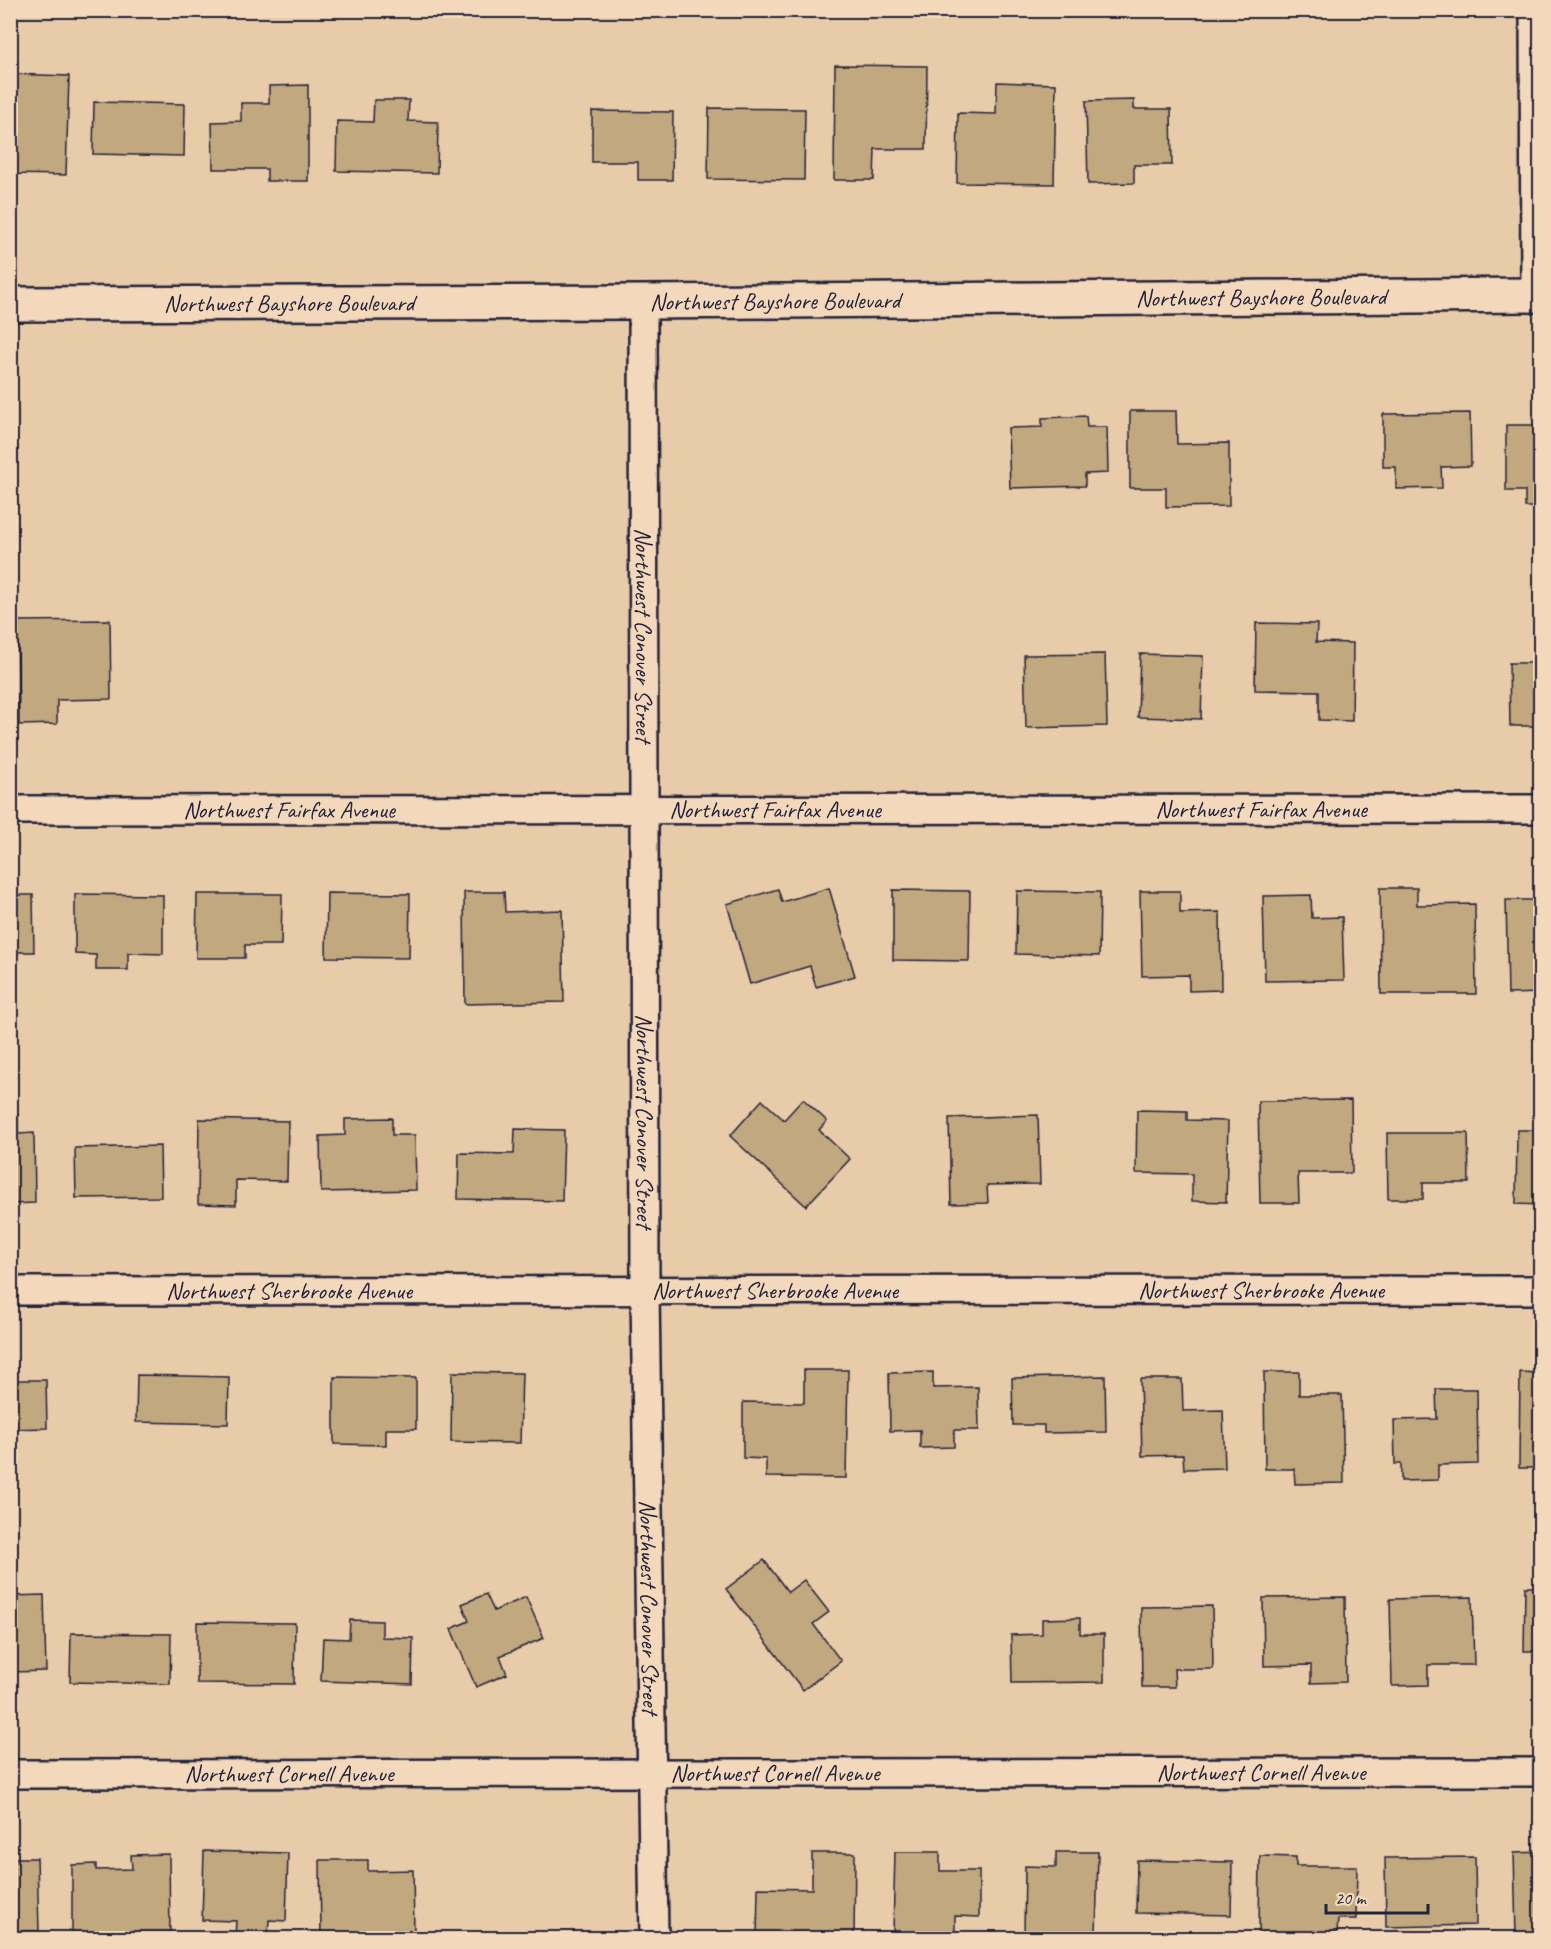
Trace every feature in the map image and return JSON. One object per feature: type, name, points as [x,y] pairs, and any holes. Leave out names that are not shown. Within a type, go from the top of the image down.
[{"type":"main road","name":"Northwest Bayshore Boulevard","points":[[10,304],[1538,295]]},
{"type":"street","points":[[1534,10],[1538,295]]},
{"type":"street","name":"Northwest Conover Street","points":[[644,302],[645,1291],[654,1938]]},
{"type":"street","name":"Northwest Fairfax Avenue","points":[[10,810],[1540,809]]},
{"type":"street","name":"Northwest Sherbrooke Avenue","points":[[10,1291],[1540,1290]]},
{"type":"street","name":"Northwest Cornell Avenue","points":[[10,1774],[1540,1772]]},
{"type":"building","points":[[835,65],[927,66],[926,149],[875,149],[874,180],[834,180]]},
{"type":"building","points":[[10,74],[69,76],[66,175],[10,174]]},
{"type":"building","points":[[997,82],[1056,84],[1054,184],[957,183],[958,113],[996,114]]},
{"type":"building","points":[[308,85],[308,181],[267,181],[267,169],[213,169],[212,122],[241,121],[241,103],[269,103],[269,86]]},
{"type":"building","points":[[374,100],[409,100],[408,121],[438,122],[437,173],[336,171],[337,121],[373,122]]},
{"type":"building","points":[[1134,100],[1134,109],[1171,109],[1172,165],[1134,165],[1134,183],[1088,184],[1086,101]]},
{"type":"building","points":[[94,102],[185,104],[184,156],[93,154]]},
{"type":"building","points":[[709,108],[805,109],[804,180],[708,179]]},
{"type":"building","points":[[592,111],[673,112],[672,180],[638,180],[638,162],[592,162]]},
{"type":"building","points":[[1130,411],[1176,411],[1177,444],[1229,443],[1229,506],[1166,507],[1166,488],[1130,488]]},
{"type":"building","points":[[1470,413],[1471,466],[1441,467],[1442,488],[1396,489],[1396,467],[1383,467],[1383,414]]},
{"type":"building","points":[[1086,416],[1087,427],[1107,427],[1108,473],[1085,474],[1085,486],[1010,488],[1008,428],[1042,427],[1042,418]]},
{"type":"building","points":[[1506,425],[1540,425],[1540,507],[1525,507],[1525,491],[1506,491]]},
{"type":"building","points":[[110,620],[111,699],[57,700],[57,724],[19,725],[17,621]]},
{"type":"building","points":[[1256,623],[1317,624],[1316,642],[1353,643],[1352,721],[1319,720],[1319,691],[1255,690]]},
{"type":"building","points":[[1105,654],[1107,726],[1026,728],[1024,655]]},
{"type":"building","points":[[1140,654],[1203,656],[1201,719],[1138,717]]},
{"type":"building","points":[[1509,663],[1540,663],[1540,726],[1510,726]]},
{"type":"building","points":[[829,888],[855,976],[816,987],[810,966],[750,984],[727,904],[778,889],[782,902]]},
{"type":"building","points":[[1380,888],[1417,888],[1417,905],[1475,904],[1476,994],[1381,994]]},
{"type":"building","points":[[893,890],[970,891],[969,961],[893,960]]},
{"type":"building","points":[[1017,891],[1100,892],[1099,956],[1016,954]]},
{"type":"building","points":[[1140,891],[1180,891],[1180,913],[1220,912],[1221,990],[1189,991],[1189,975],[1142,976]]},
{"type":"building","points":[[464,892],[504,892],[505,912],[562,910],[564,1002],[465,1004]]},
{"type":"building","points":[[327,893],[410,894],[409,958],[326,957]]},
{"type":"building","points":[[75,894],[163,895],[163,954],[128,953],[128,970],[96,970],[96,955],[75,954]]},
{"type":"building","points":[[197,894],[282,894],[281,945],[245,945],[245,958],[196,958]]},
{"type":"building","points":[[10,895],[33,895],[34,952],[10,952]]},
{"type":"building","points":[[1311,895],[1312,918],[1342,917],[1344,980],[1265,981],[1263,896]]},
{"type":"building","points":[[1506,900],[1540,900],[1540,993],[1508,994]]},
{"type":"building","points":[[803,1099],[827,1121],[819,1130],[850,1159],[806,1206],[730,1136],[762,1100],[784,1120]]},
{"type":"building","points":[[1351,1100],[1352,1173],[1298,1173],[1299,1203],[1260,1203],[1258,1101]]},
{"type":"building","points":[[1137,1110],[1187,1111],[1187,1120],[1228,1121],[1226,1202],[1192,1201],[1192,1174],[1136,1173]]},
{"type":"building","points":[[10,1115],[18,1115],[18,1134],[34,1133],[35,1203],[10,1204]]},
{"type":"building","points":[[1038,1115],[1040,1184],[987,1185],[988,1203],[951,1204],[949,1118]]},
{"type":"building","points":[[392,1118],[392,1135],[415,1135],[416,1190],[321,1192],[320,1136],[345,1135],[345,1119]]},
{"type":"building","points":[[199,1119],[288,1121],[287,1181],[236,1180],[236,1205],[198,1204]]},
{"type":"building","points":[[515,1129],[564,1130],[562,1201],[458,1199],[459,1153],[514,1154]]},
{"type":"building","points":[[1517,1130],[1540,1130],[1540,1205],[1516,1204]]},
{"type":"building","points":[[1387,1133],[1468,1133],[1469,1183],[1423,1183],[1423,1199],[1388,1199]]},
{"type":"building","points":[[160,1146],[161,1197],[76,1198],[75,1148]]},
{"type":"building","points":[[804,1370],[848,1370],[846,1478],[766,1477],[766,1459],[743,1458],[743,1402],[804,1403]]},
{"type":"building","points":[[452,1372],[522,1373],[520,1443],[451,1442]]},
{"type":"building","points":[[933,1372],[933,1388],[978,1387],[979,1430],[954,1430],[954,1447],[920,1448],[920,1430],[890,1431],[889,1373]]},
{"type":"building","points":[[1264,1372],[1299,1372],[1299,1395],[1342,1395],[1344,1483],[1295,1484],[1294,1469],[1265,1469]]},
{"type":"building","points":[[1520,1372],[1540,1373],[1540,1481],[1539,1468],[1519,1468]]},
{"type":"building","points":[[137,1375],[229,1377],[228,1424],[136,1422]]},
{"type":"building","points":[[1105,1376],[1106,1432],[1044,1433],[1044,1425],[1013,1425],[1012,1378]]},
{"type":"building","points":[[334,1377],[416,1378],[416,1429],[386,1429],[386,1445],[334,1444]]},
{"type":"building","points":[[1140,1379],[1182,1379],[1183,1411],[1223,1410],[1225,1468],[1184,1469],[1183,1455],[1142,1456]]},
{"type":"building","points":[[10,1380],[46,1380],[47,1428],[10,1429]]},
{"type":"building","points":[[1436,1389],[1477,1389],[1478,1464],[1438,1465],[1438,1480],[1401,1481],[1401,1464],[1395,1464],[1394,1420],[1437,1419]]},
{"type":"building","points":[[764,1560],[788,1592],[804,1580],[829,1612],[813,1624],[841,1661],[803,1690],[726,1589]]},
{"type":"building","points":[[1525,1587],[1540,1587],[1540,1651],[1524,1651]]},
{"type":"building","points":[[486,1594],[494,1611],[526,1597],[544,1638],[500,1656],[507,1674],[476,1687],[451,1629],[469,1621],[462,1604]]},
{"type":"building","points":[[44,1595],[46,1671],[10,1672],[10,1596]]},
{"type":"building","points":[[1345,1597],[1346,1682],[1311,1683],[1311,1665],[1264,1666],[1263,1598]]},
{"type":"building","points":[[1472,1597],[1474,1665],[1428,1665],[1428,1685],[1392,1686],[1390,1599]]},
{"type":"building","points":[[1212,1606],[1213,1669],[1174,1669],[1175,1687],[1142,1687],[1141,1607]]},
{"type":"building","points":[[1080,1618],[1080,1634],[1104,1634],[1104,1682],[1012,1683],[1011,1635],[1042,1634],[1042,1619]]},
{"type":"building","points":[[350,1620],[382,1621],[382,1637],[413,1638],[412,1684],[321,1681],[323,1638],[349,1639]]},
{"type":"building","points":[[197,1622],[295,1623],[294,1684],[197,1683]]},
{"type":"building","points":[[71,1633],[171,1634],[170,1684],[70,1682]]},
{"type":"building","points":[[204,1851],[288,1853],[286,1921],[269,1920],[268,1936],[235,1936],[236,1921],[202,1920]]},
{"type":"building","points":[[895,1852],[940,1852],[940,1871],[979,1871],[979,1917],[955,1916],[955,1934],[893,1933]]},
{"type":"building","points":[[1056,1852],[1098,1852],[1096,1936],[1024,1934],[1025,1866],[1056,1867]]},
{"type":"building","points":[[1540,1852],[1540,1938],[1516,1938],[1514,1853]]},
{"type":"building","points":[[812,1853],[855,1853],[854,1938],[757,1938],[758,1888],[812,1889]]},
{"type":"building","points":[[169,1854],[170,1938],[72,1938],[72,1865],[96,1864],[96,1870],[132,1869],[131,1855]]},
{"type":"building","points":[[1260,1856],[1296,1857],[1296,1866],[1357,1866],[1356,1919],[1338,1919],[1337,1933],[1259,1933]]},
{"type":"building","points":[[1475,1857],[1476,1925],[1386,1927],[1385,1858]]},
{"type":"building","points":[[10,1858],[37,1858],[39,1931],[19,1931],[19,1938],[10,1938]]},
{"type":"building","points":[[320,1860],[368,1860],[368,1871],[413,1870],[414,1934],[370,1935],[370,1938],[321,1938]]},
{"type":"building","points":[[1137,1860],[1232,1862],[1231,1915],[1136,1913]]}]
